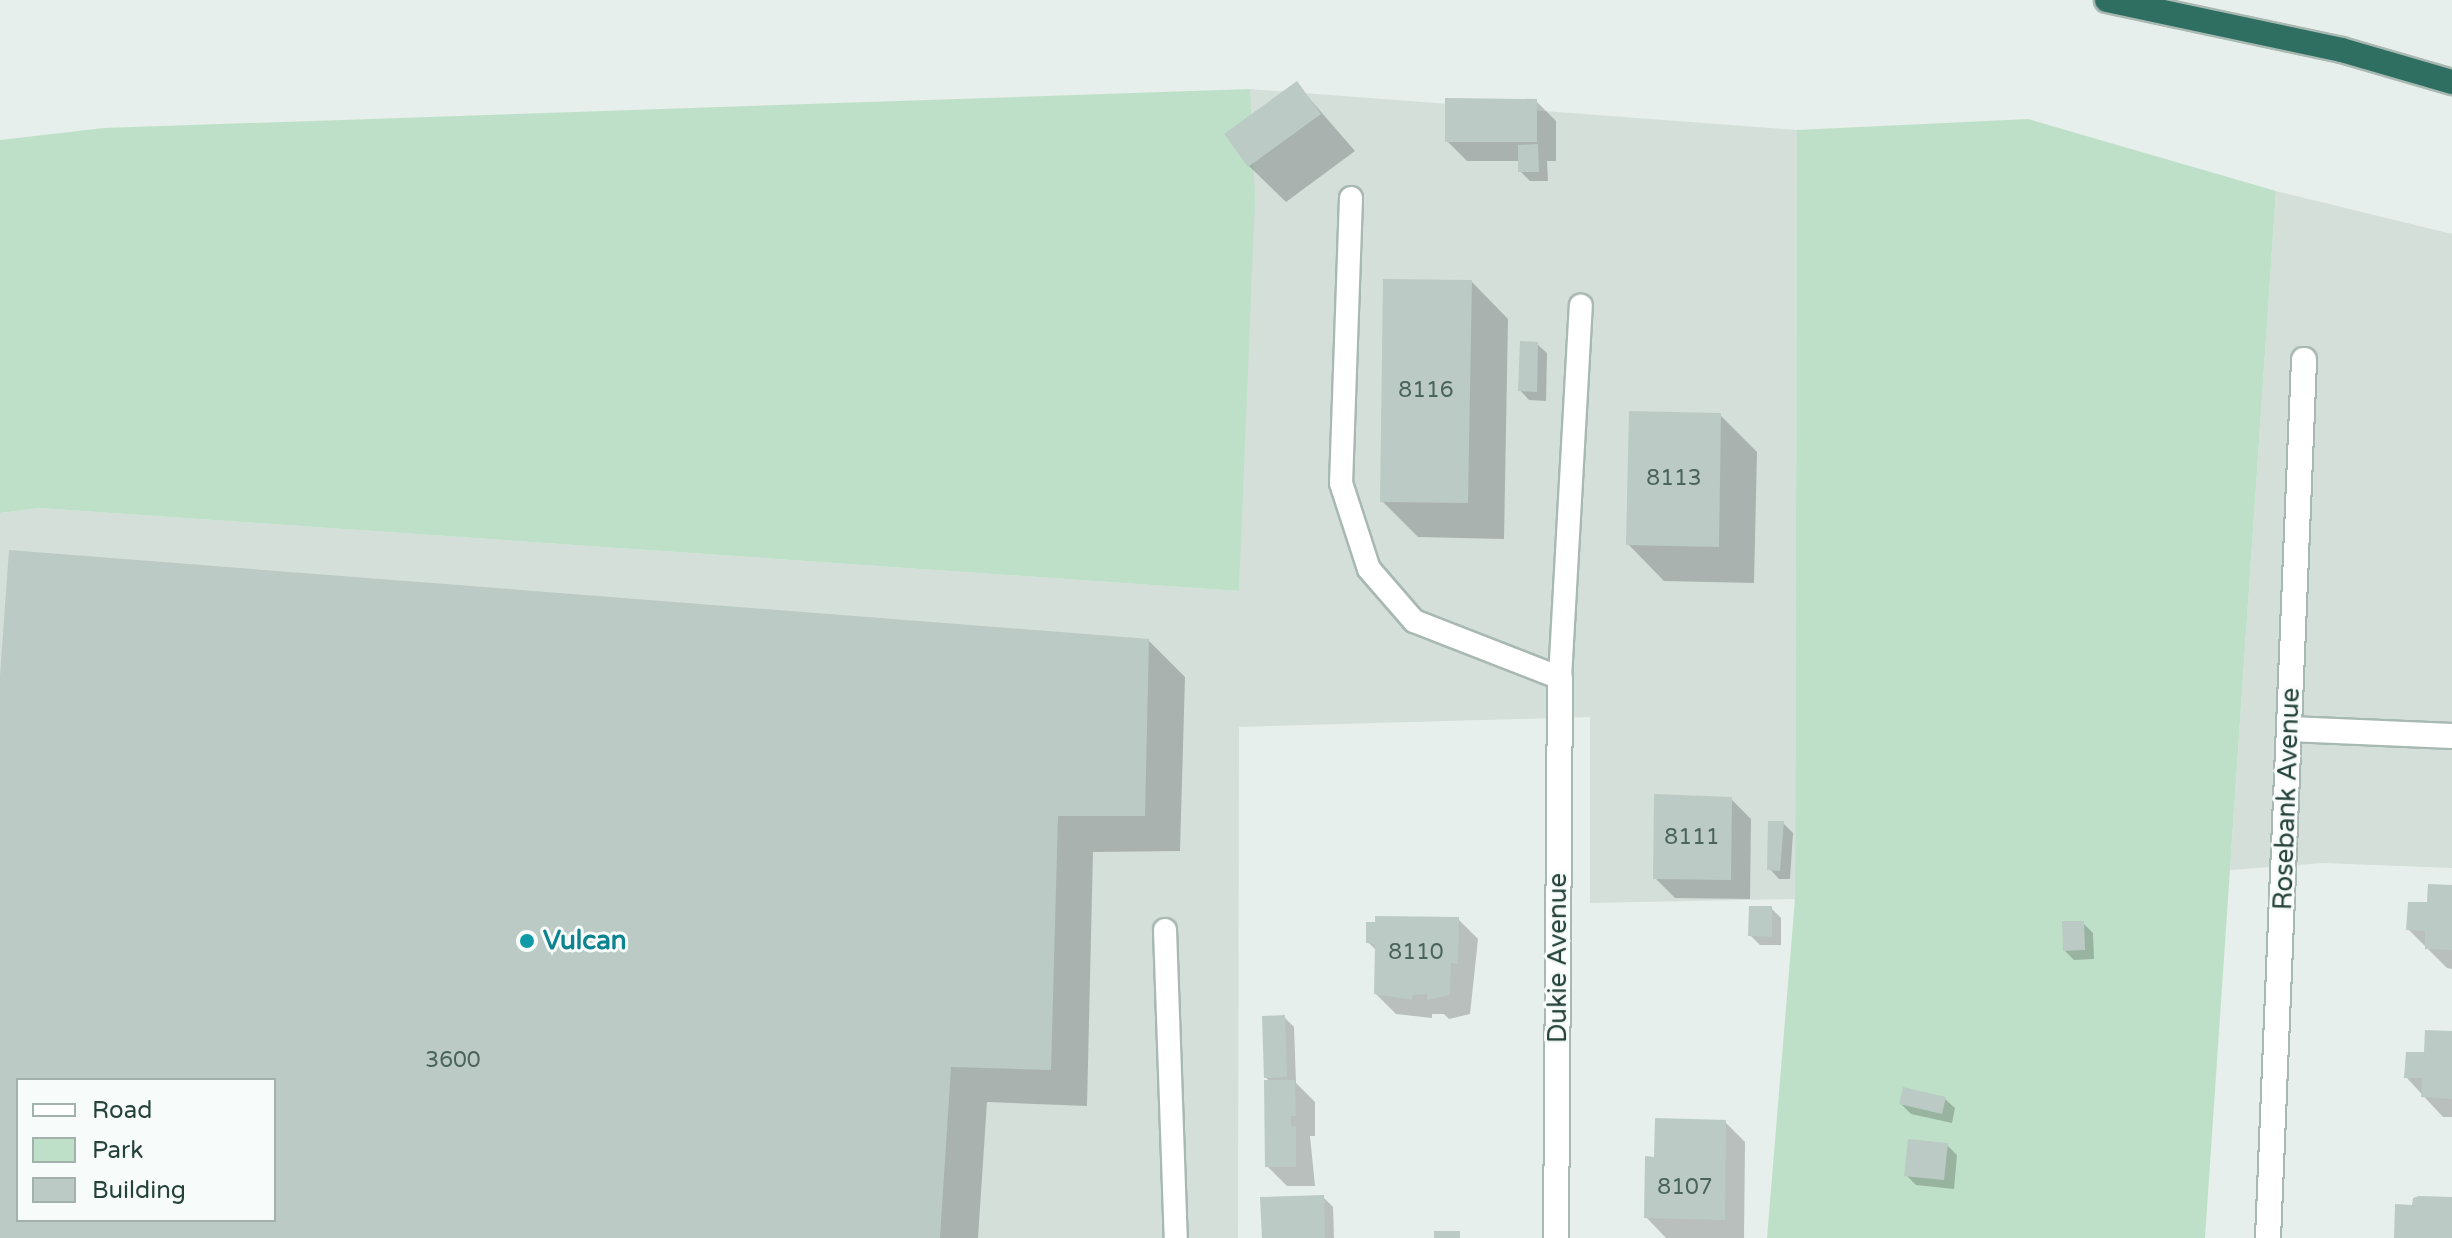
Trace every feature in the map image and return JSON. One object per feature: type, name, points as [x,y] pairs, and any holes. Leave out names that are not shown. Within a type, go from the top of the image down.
[{"type":"highway","points":[[2107,0],[2342,50],[2452,82]]},
{"type":"street","name":"Rosebank Avenue","points":[[2268,1238],[2304,360]]},
{"type":"street","name":"Dukie Avenue","points":[[1556,1238],[1560,678]]},
{"type":"street","points":[[2290,729],[2452,736]]},
{"type":"lane","points":[[1351,198],[1341,483],[1369,569],[1414,621],[1560,678],[1581,306]]},
{"type":"lane","points":[[1165,930],[1176,1238]]},
{"type":"shaded area","points":[[1250,89],[1797,130],[1795,899],[1590,903],[1590,717],[1239,727],[1238,1238],[0,1238],[0,513],[40,508],[1239,591]]},
{"type":"shaded area","points":[[2276,191],[2452,234],[2452,868],[2323,863],[2230,870]]},
{"type":"green space","points":[[1250,89],[1255,199],[1239,591],[40,508],[0,513],[0,140],[104,128]]},
{"type":"green space","points":[[2028,119],[2276,191],[2205,1238],[1767,1238],[1795,899],[1797,130]]},
{"type":"building","points":[[1297,81],[1321,114],[1248,167],[1224,134]]},
{"type":"building","points":[[1445,98],[1537,99],[1537,142],[1445,142]]},
{"type":"building","points":[[1538,144],[1539,172],[1518,172],[1518,145]]},
{"type":"building","points":[[1383,279],[1472,280],[1468,503],[1380,502]]},
{"type":"building","points":[[1520,341],[1538,342],[1537,392],[1518,391]]},
{"type":"building","points":[[1629,411],[1721,413],[1719,547],[1626,545]]},
{"type":"building","name":"Vulcan","points":[[9,550],[1149,639],[1145,816],[1058,816],[1051,1070],[951,1067],[940,1238],[0,1238],[0,676]]},
{"type":"building","points":[[1654,794],[1732,797],[1731,880],[1653,879]]},
{"type":"building","points":[[1768,821],[1784,821],[1780,871],[1767,870]]},
{"type":"building","points":[[2428,884],[2452,885],[2452,950],[2425,949],[2425,931],[2406,930],[2408,902],[2427,902]]},
{"type":"building","points":[[1749,906],[1772,906],[1772,937],[1748,936]]},
{"type":"building","points":[[1375,916],[1459,917],[1458,964],[1451,963],[1450,995],[1427,1000],[1427,994],[1413,995],[1412,1000],[1374,994],[1375,944],[1366,943],[1366,922],[1375,922]]},
{"type":"building","points":[[2062,921],[2084,921],[2085,950],[2063,951]]},
{"type":"building","points":[[1285,1015],[1287,1077],[1264,1078],[1262,1016]]},
{"type":"building","points":[[2425,1030],[2452,1031],[2452,1099],[2421,1097],[2422,1078],[2404,1078],[2406,1052],[2424,1052]]},
{"type":"building","points":[[1264,1080],[1295,1080],[1296,1116],[1291,1116],[1291,1126],[1296,1126],[1296,1167],[1265,1167]]},
{"type":"building","points":[[1903,1087],[1946,1097],[1942,1114],[1899,1104]]},
{"type":"building","points":[[1655,1118],[1726,1120],[1725,1220],[1644,1218],[1645,1156],[1654,1157]]},
{"type":"building","points":[[1908,1139],[1948,1143],[1944,1180],[1904,1176]]},
{"type":"building","points":[[1324,1195],[1325,1238],[1262,1238],[1260,1197]]},
{"type":"building","points":[[2452,1197],[2452,1238],[2394,1238],[2395,1204],[2412,1205],[2413,1198]]},
{"type":"building","points":[[1434,1231],[1460,1231],[1460,1238],[1434,1238]]},
{"type":"place","name":"Vulcan","points":[[527,941]]}]
